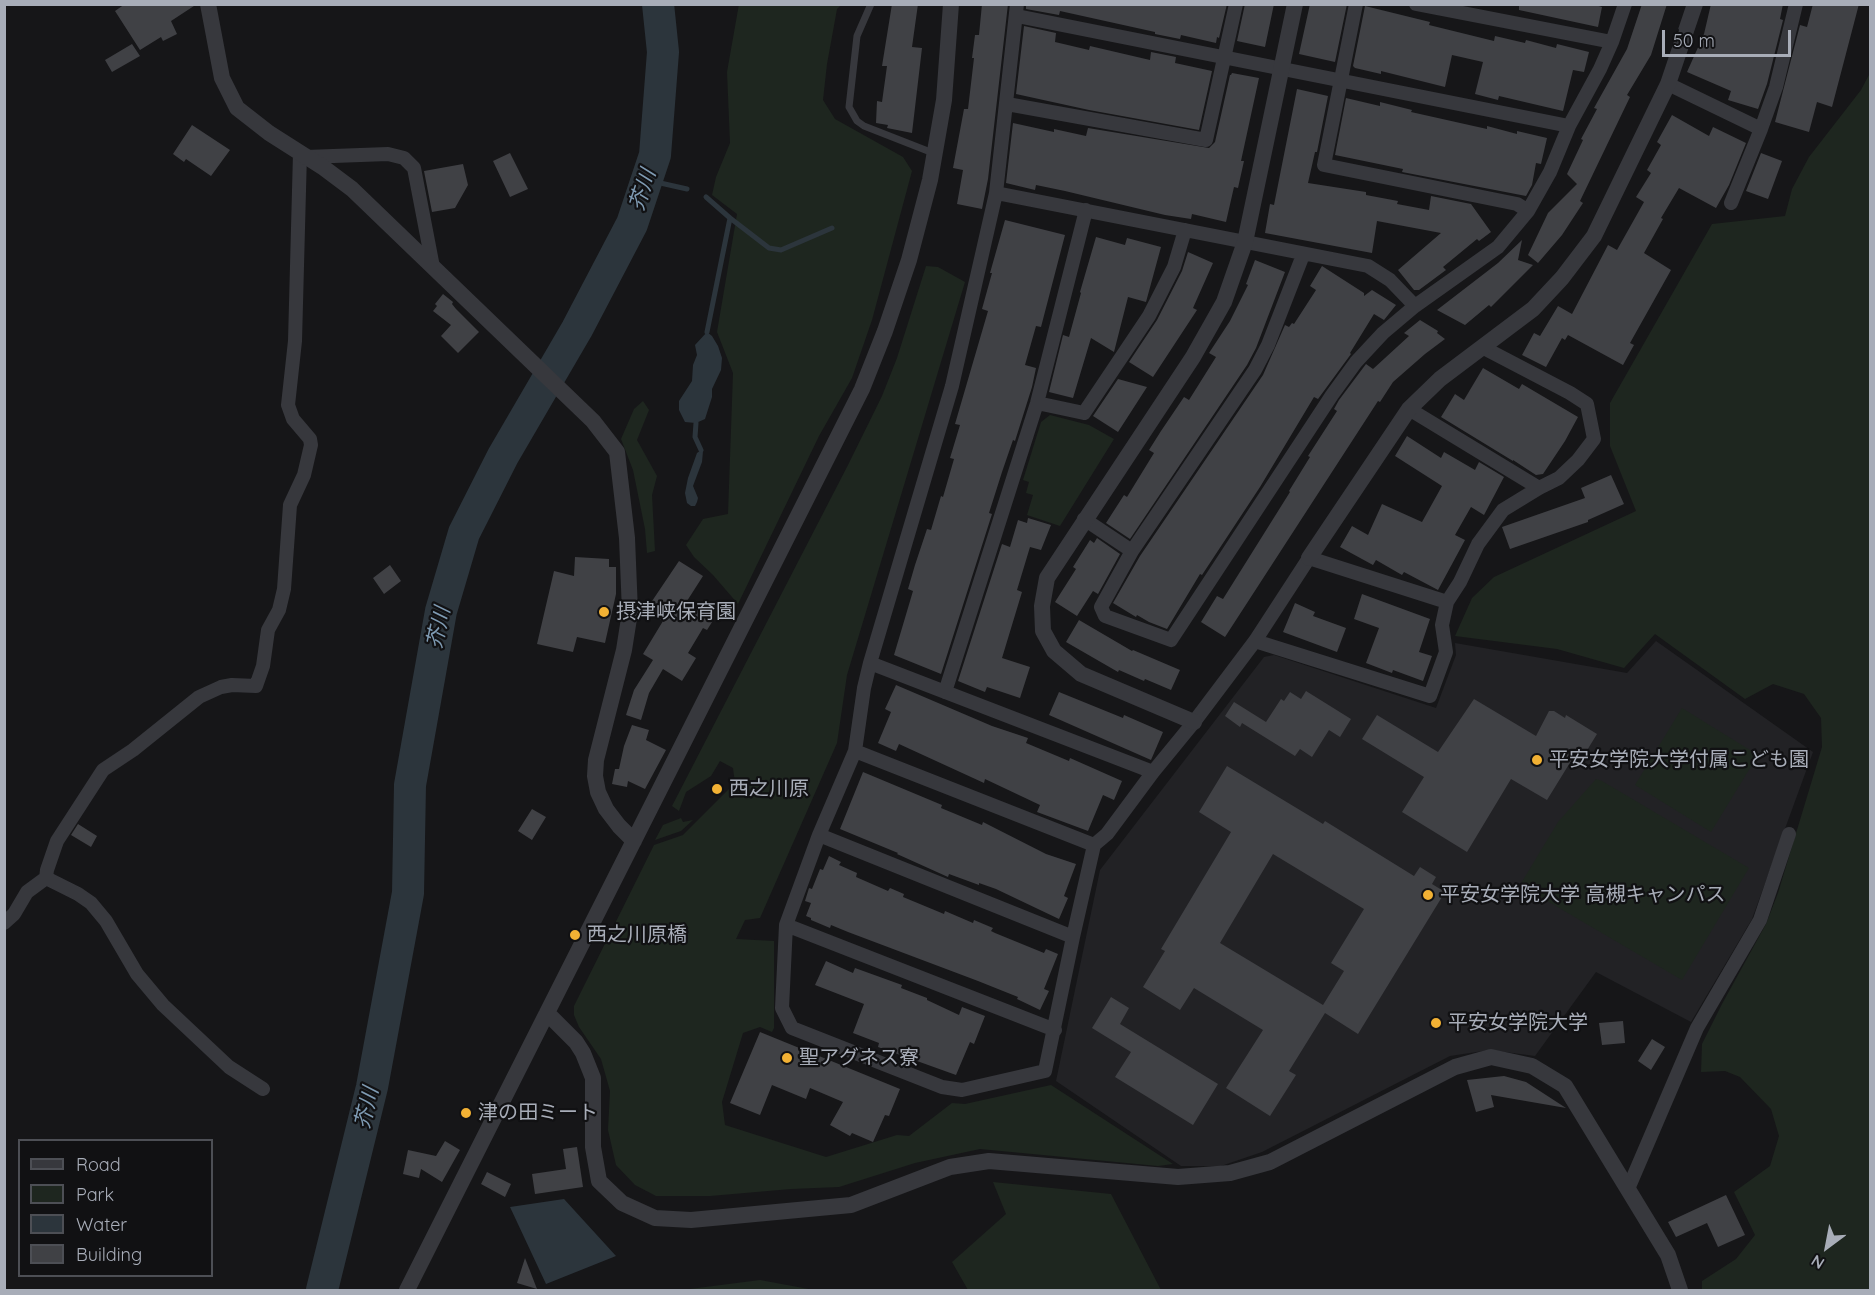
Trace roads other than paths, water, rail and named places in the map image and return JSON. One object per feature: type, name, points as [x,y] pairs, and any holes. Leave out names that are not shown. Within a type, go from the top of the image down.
[{"type":"street","points":[[208,4],[222,78],[237,108],[269,133],[352,189],[593,422],[617,452],[627,538],[630,612],[624,650],[596,760],[595,776],[598,792],[606,809],[634,841]]},
{"type":"street","points":[[407,1290],[861,389],[885,331],[909,260],[935,153],[944,100],[951,4]]},
{"type":"street","points":[[1007,104],[1206,140],[1226,58],[1236,4]]},
{"type":"street","points":[[1194,722],[1081,674],[1054,651],[1043,631],[1042,606],[1047,578],[1193,357],[1224,302],[1245,242],[1295,4]]},
{"type":"street","points":[[1356,4],[1324,165],[1517,204],[1528,211]]},
{"type":"street","points":[[1416,4],[1612,42]]},
{"type":"street","points":[[1303,255],[1268,345],[1255,369],[1132,551],[1101,607],[1105,616],[1171,640],[1356,362],[1383,333],[1415,306],[1498,247],[1528,211],[1550,172],[1569,126],[1612,42],[1625,4]]},
{"type":"street","points":[[1569,126],[1226,58],[1017,10],[996,193],[952,386],[870,663],[855,751],[819,835],[786,925],[782,1008],[792,1028],[942,1087],[962,1090],[1045,1071],[1094,845],[1107,834],[1255,641],[1409,409],[1440,379],[1533,309],[1562,278],[1594,236],[1668,84],[1695,4]]},
{"type":"street","points":[[1731,203],[1776,87],[1796,4]]},
{"type":"street","points":[[1668,84],[1761,129]]},
{"type":"street","points":[[303,155],[388,154],[404,158],[414,168],[433,267]]},
{"type":"street","points":[[4,923],[14,914],[27,892],[46,878],[57,842],[103,770],[133,750],[199,698],[222,687],[256,686],[262,666],[267,630],[279,610],[285,589],[290,505],[304,475],[311,446],[310,439],[292,419],[288,405],[295,341],[303,155]]},
{"type":"street","points":[[996,193],[1368,266],[1390,280],[1415,306]]},
{"type":"street","points":[[945,692],[1037,403],[1086,210]]},
{"type":"street","points":[[1037,403],[1084,413],[1149,316],[1174,267],[1185,230]]},
{"type":"street","points":[[1255,641],[1430,696],[1446,652],[1442,625],[1447,602],[1460,582],[1478,544],[1503,510],[1559,478],[1594,440],[1587,404],[1482,347]]},
{"type":"street","points":[[1409,409],[1539,488]]},
{"type":"street","points":[[1084,519],[1132,551]]},
{"type":"street","points":[[1309,558],[1447,602]]},
{"type":"street","points":[[870,663],[1153,772]]},
{"type":"street","points":[[855,751],[1094,845]]},
{"type":"street","points":[[1628,1189],[1697,1028],[1760,920],[1789,834]]},
{"type":"street","points":[[819,835],[1073,937]]},
{"type":"street","points":[[46,878],[91,903],[106,921],[137,974],[155,997],[230,1067],[263,1089]]},
{"type":"street","points":[[786,925],[1055,1030]]},
{"type":"street","points":[[547,1013],[576,1042],[593,1078],[593,1147],[599,1181],[622,1203],[655,1218],[691,1220],[851,1205],[950,1167],[989,1161],[1178,1177],[1230,1173],[1270,1162],[1455,1066],[1491,1057],[1532,1066],[1565,1086],[1668,1255],[1680,1290]]},
{"type":"lane","points":[[872,4],[857,36],[849,107],[857,121],[864,126],[935,153]]},
{"type":"water","points":[[707,332],[718,346],[722,358],[721,370],[712,389],[712,397],[705,419],[696,423],[685,422],[679,410],[679,401],[692,381],[693,365],[697,355],[695,345]]},
{"type":"water","points":[[703,451],[702,462],[693,486],[698,498],[695,506],[691,506],[687,503],[685,493],[697,453]]},
{"type":"water","points":[[564,1199],[616,1256],[546,1284],[510,1207]]},
{"type":"waterway","name":"芥川","points":[[322,1290],[372,1087],[408,893],[410,785],[441,611],[464,533],[503,456],[577,329],[632,224],[655,155],[663,52],[658,4]]},
{"type":"waterway","points":[[647,180],[687,189]]},
{"type":"waterway","points":[[706,197],[730,218],[707,332]]},
{"type":"waterway","points":[[730,218],[769,248],[781,250],[832,228]]},
{"type":"waterway","points":[[696,423],[695,437],[701,450]]},
{"type":"place","name":"摂津峡保育園","points":[[604,612]]},
{"type":"place","name":"平安女学院大学付属こども園","points":[[1537,760]]},
{"type":"place","name":"西之川原","points":[[717,789]]},
{"type":"place","name":"平安女学院大学 高槻キャンパス","points":[[1428,895]]},
{"type":"place","name":"西之川原橋","points":[[575,935]]},
{"type":"place","name":"平安女学院大学","points":[[1436,1023]]},
{"type":"place","name":"聖アグネス寮","points":[[787,1058]]},
{"type":"place","name":"津の田ミート","points":[[466,1113]]}]
